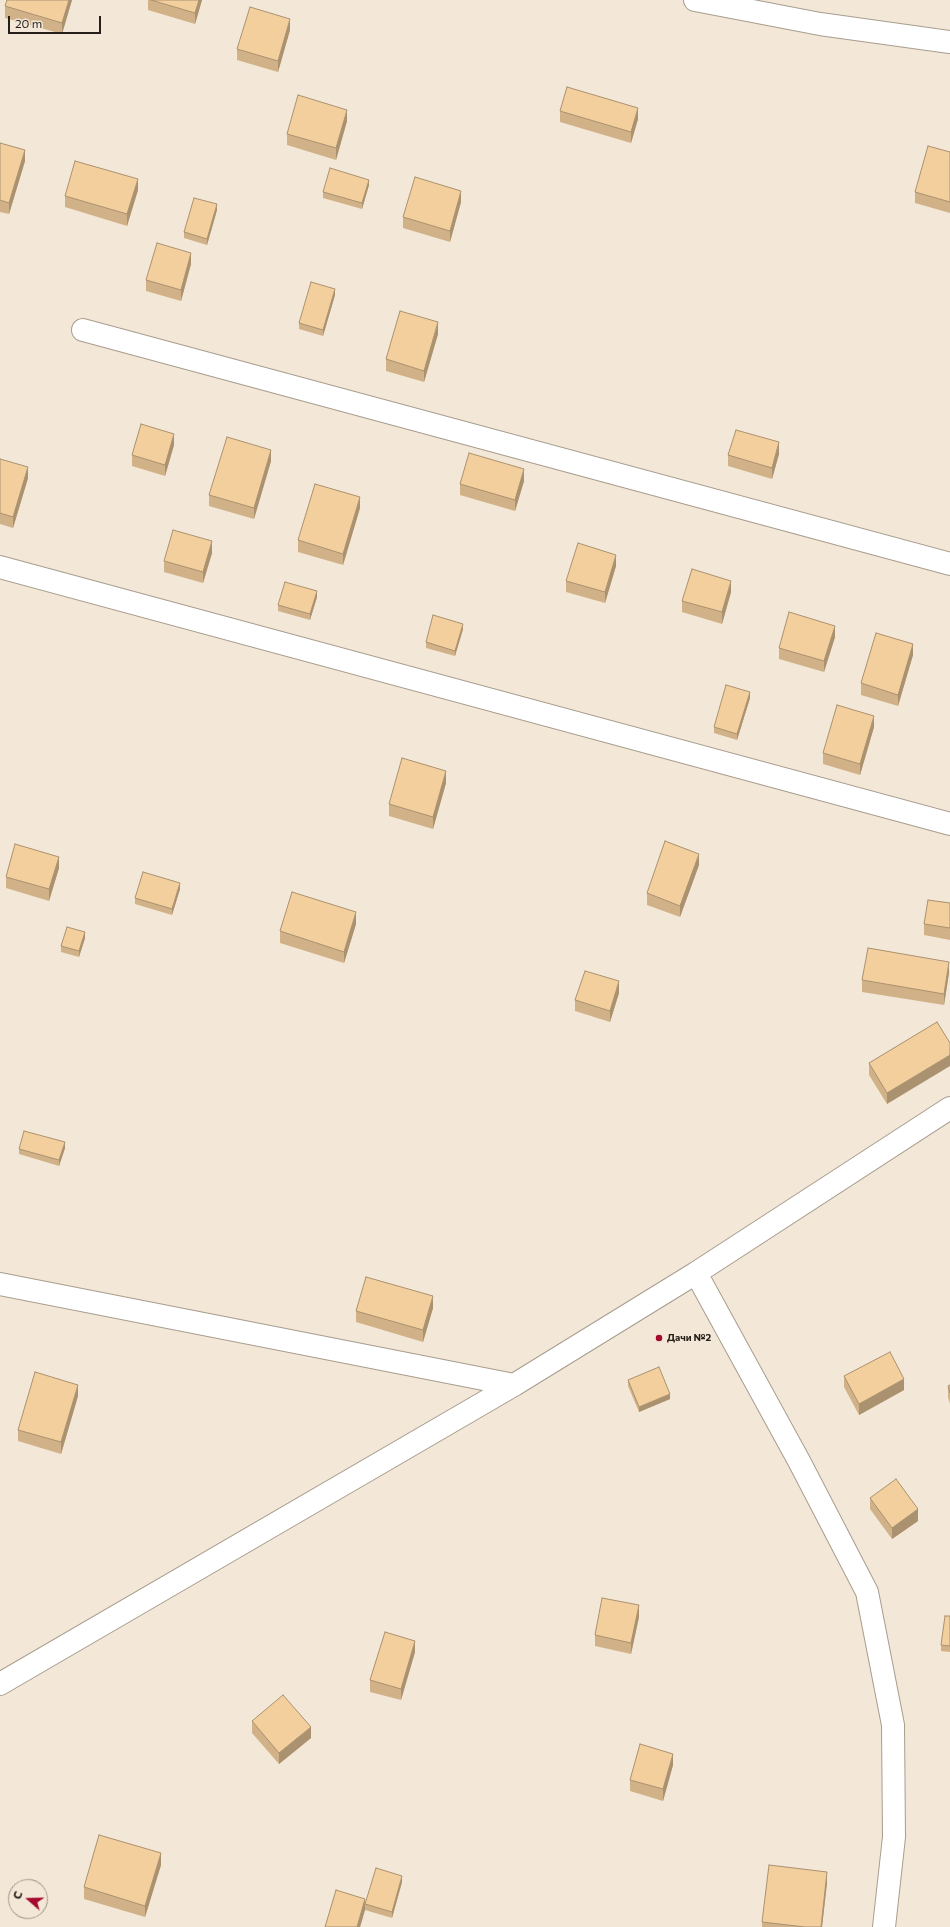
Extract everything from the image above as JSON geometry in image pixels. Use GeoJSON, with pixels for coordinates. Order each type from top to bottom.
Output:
{"type":"FeatureCollection","features":[{"type":"Feature","properties":{"kind":"street"},"geometry":{"type":"LineString","coordinates":[[695,0],[820,24],[950,42]]}},
{"type":"Feature","properties":{"kind":"street"},"geometry":{"type":"LineString","coordinates":[[83,330],[950,564]]}},
{"type":"Feature","properties":{"kind":"street"},"geometry":{"type":"LineString","coordinates":[[0,567],[950,824]]}},
{"type":"Feature","properties":{"kind":"street"},"geometry":{"type":"LineString","coordinates":[[0,1684],[514,1385],[696,1273],[950,1108]]}},
{"type":"Feature","properties":{"kind":"street"},"geometry":{"type":"LineString","coordinates":[[696,1273],[799,1461],[867,1592],[893,1725],[894,1837],[884,1927]]}},
{"type":"Feature","properties":{"kind":"street"},"geometry":{"type":"LineString","coordinates":[[0,1284],[514,1385]]}},
{"type":"Feature","properties":{"kind":"building"},"geometry":{"type":"Polygon","coordinates":[[[7,0],[69,0],[62,23],[5,6],[7,0]]]}},
{"type":"Feature","properties":{"kind":"building"},"geometry":{"type":"Polygon","coordinates":[[[151,0],[199,0],[195,13],[151,0]]]}},
{"type":"Feature","properties":{"kind":"building"},"geometry":{"type":"Polygon","coordinates":[[[250,7],[290,19],[278,61],[237,49],[250,7]]]}},
{"type":"Feature","properties":{"kind":"building"},"geometry":{"type":"Polygon","coordinates":[[[567,87],[638,108],[631,132],[560,111],[567,87]]]}},
{"type":"Feature","properties":{"kind":"building"},"geometry":{"type":"Polygon","coordinates":[[[298,95],[347,110],[336,148],[287,134],[298,95]]]}},
{"type":"Feature","properties":{"kind":"building"},"geometry":{"type":"Polygon","coordinates":[[[0,143],[25,150],[9,203],[0,200],[0,143]]]}},
{"type":"Feature","properties":{"kind":"building"},"geometry":{"type":"Polygon","coordinates":[[[928,146],[950,152],[950,202],[915,192],[928,146]]]}},
{"type":"Feature","properties":{"kind":"building"},"geometry":{"type":"Polygon","coordinates":[[[75,161],[138,179],[127,214],[65,196],[75,161]]]}},
{"type":"Feature","properties":{"kind":"building"},"geometry":{"type":"Polygon","coordinates":[[[330,168],[369,180],[362,203],[323,192],[330,168]]]}},
{"type":"Feature","properties":{"kind":"building"},"geometry":{"type":"Polygon","coordinates":[[[415,177],[461,191],[450,231],[403,217],[415,177]]]}},
{"type":"Feature","properties":{"kind":"building"},"geometry":{"type":"Polygon","coordinates":[[[194,198],[217,204],[207,239],[184,232],[194,198]]]}},
{"type":"Feature","properties":{"kind":"building"},"geometry":{"type":"Polygon","coordinates":[[[157,243],[191,253],[181,290],[146,280],[157,243]]]}},
{"type":"Feature","properties":{"kind":"building"},"geometry":{"type":"Polygon","coordinates":[[[311,282],[335,289],[323,330],[299,323],[311,282]]]}},
{"type":"Feature","properties":{"kind":"building"},"geometry":{"type":"Polygon","coordinates":[[[400,311],[438,322],[424,371],[386,359],[400,311]]]}},
{"type":"Feature","properties":{"kind":"building"},"geometry":{"type":"Polygon","coordinates":[[[141,424],[174,434],[165,465],[132,455],[141,424]]]}},
{"type":"Feature","properties":{"kind":"building"},"geometry":{"type":"Polygon","coordinates":[[[736,430],[779,442],[772,468],[728,455],[736,430]]]}},
{"type":"Feature","properties":{"kind":"building"},"geometry":{"type":"Polygon","coordinates":[[[227,437],[271,450],[254,508],[209,495],[227,437]]]}},
{"type":"Feature","properties":{"kind":"building"},"geometry":{"type":"Polygon","coordinates":[[[469,453],[524,469],[515,500],[460,484],[469,453]]]}},
{"type":"Feature","properties":{"kind":"building"},"geometry":{"type":"Polygon","coordinates":[[[0,459],[28,467],[13,517],[0,513],[0,459]]]}},
{"type":"Feature","properties":{"kind":"building"},"geometry":{"type":"Polygon","coordinates":[[[315,484],[360,497],[343,554],[298,540],[315,484]]]}},
{"type":"Feature","properties":{"kind":"building"},"geometry":{"type":"Polygon","coordinates":[[[173,530],[212,541],[203,572],[164,561],[173,530]]]}},
{"type":"Feature","properties":{"kind":"building"},"geometry":{"type":"Polygon","coordinates":[[[578,543],[616,555],[605,592],[566,581],[578,543]]]}},
{"type":"Feature","properties":{"kind":"building"},"geometry":{"type":"Polygon","coordinates":[[[692,569],[731,581],[722,612],[682,601],[692,569]]]}},
{"type":"Feature","properties":{"kind":"building"},"geometry":{"type":"Polygon","coordinates":[[[285,582],[317,591],[310,614],[278,605],[285,582]]]}},
{"type":"Feature","properties":{"kind":"building"},"geometry":{"type":"Polygon","coordinates":[[[789,612],[835,626],[824,661],[779,648],[789,612]]]}},
{"type":"Feature","properties":{"kind":"building"},"geometry":{"type":"Polygon","coordinates":[[[433,615],[463,624],[455,651],[426,642],[433,615]]]}},
{"type":"Feature","properties":{"kind":"building"},"geometry":{"type":"Polygon","coordinates":[[[876,633],[913,644],[898,695],[861,683],[876,633]]]}},
{"type":"Feature","properties":{"kind":"building"},"geometry":{"type":"Polygon","coordinates":[[[726,685],[750,692],[737,734],[714,727],[726,685]]]}},
{"type":"Feature","properties":{"kind":"building"},"geometry":{"type":"Polygon","coordinates":[[[837,705],[874,716],[860,764],[823,753],[837,705]]]}},
{"type":"Feature","properties":{"kind":"building"},"geometry":{"type":"Polygon","coordinates":[[[402,758],[446,771],[433,817],[389,804],[402,758]]]}},
{"type":"Feature","properties":{"kind":"building"},"geometry":{"type":"Polygon","coordinates":[[[665,841],[699,854],[680,906],[647,893],[665,841]]]}},
{"type":"Feature","properties":{"kind":"building"},"geometry":{"type":"Polygon","coordinates":[[[15,844],[59,857],[49,889],[6,877],[15,844]]]}},
{"type":"Feature","properties":{"kind":"building"},"geometry":{"type":"Polygon","coordinates":[[[143,872],[180,883],[172,909],[135,898],[143,872]]]}},
{"type":"Feature","properties":{"kind":"building"},"geometry":{"type":"Polygon","coordinates":[[[292,892],[356,912],[344,952],[280,931],[292,892]]]}},
{"type":"Feature","properties":{"kind":"building"},"geometry":{"type":"Polygon","coordinates":[[[928,900],[950,903],[950,928],[924,924],[928,900]]]}},
{"type":"Feature","properties":{"kind":"building"},"geometry":{"type":"Polygon","coordinates":[[[67,927],[85,932],[79,951],[61,946],[67,927]]]}},
{"type":"Feature","properties":{"kind":"building"},"geometry":{"type":"Polygon","coordinates":[[[868,948],[949,962],[944,994],[862,980],[868,948]]]}},
{"type":"Feature","properties":{"kind":"building"},"geometry":{"type":"Polygon","coordinates":[[[585,971],[619,981],[610,1011],[575,1000],[585,971]]]}},
{"type":"Feature","properties":{"kind":"building"},"geometry":{"type":"Polygon","coordinates":[[[937,1022],[950,1043],[950,1055],[887,1093],[869,1063],[937,1022]]]}},
{"type":"Feature","properties":{"kind":"building"},"geometry":{"type":"Polygon","coordinates":[[[24,1131],[65,1142],[59,1160],[19,1149],[24,1131]]]}},
{"type":"Feature","properties":{"kind":"building"},"geometry":{"type":"Polygon","coordinates":[[[366,1277],[433,1296],[423,1330],[356,1311],[366,1277]]]}},
{"type":"Feature","properties":{"kind":"building"},"geometry":{"type":"Polygon","coordinates":[[[890,1352],[904,1379],[859,1404],[844,1376],[890,1352]]]}},
{"type":"Feature","properties":{"kind":"building"},"geometry":{"type":"Polygon","coordinates":[[[659,1367],[670,1394],[639,1407],[628,1380],[659,1367]]]}},
{"type":"Feature","properties":{"kind":"building"},"geometry":{"type":"Polygon","coordinates":[[[35,1372],[78,1385],[61,1442],[18,1430],[35,1372]]]}},
{"type":"Feature","properties":{"kind":"building"},"geometry":{"type":"Polygon","coordinates":[[[896,1479],[918,1509],[892,1528],[870,1498],[896,1479]]]}},
{"type":"Feature","properties":{"kind":"building"},"geometry":{"type":"Polygon","coordinates":[[[602,1598],[639,1605],[631,1643],[595,1635],[602,1598]]]}},
{"type":"Feature","properties":{"kind":"building"},"geometry":{"type":"Polygon","coordinates":[[[945,1616],[950,1616],[950,1646],[941,1645],[945,1616]]]}},
{"type":"Feature","properties":{"kind":"building"},"geometry":{"type":"Polygon","coordinates":[[[385,1632],[415,1641],[401,1689],[370,1680],[385,1632]]]}},
{"type":"Feature","properties":{"kind":"building"},"geometry":{"type":"Polygon","coordinates":[[[283,1695],[311,1727],[279,1753],[252,1721],[283,1695]]]}},
{"type":"Feature","properties":{"kind":"building"},"geometry":{"type":"Polygon","coordinates":[[[640,1744],[673,1754],[663,1789],[630,1780],[640,1744]]]}},
{"type":"Feature","properties":{"kind":"building"},"geometry":{"type":"Polygon","coordinates":[[[99,1835],[161,1853],[145,1906],[84,1887],[99,1835]]]}},
{"type":"Feature","properties":{"kind":"building"},"geometry":{"type":"Polygon","coordinates":[[[769,1865],[827,1872],[821,1927],[805,1927],[762,1922],[769,1865]]]}},
{"type":"Feature","properties":{"kind":"building"},"geometry":{"type":"Polygon","coordinates":[[[376,1868],[402,1876],[392,1912],[365,1904],[376,1868]]]}},
{"type":"Feature","properties":{"kind":"building"},"geometry":{"type":"Polygon","coordinates":[[[336,1890],[365,1899],[357,1927],[325,1927],[336,1890]]]}},
{"type":"Feature","properties":{"kind":"place","name":"Дачи №2"},"geometry":{"type":"Point","coordinates":[659,1338]}}]}
